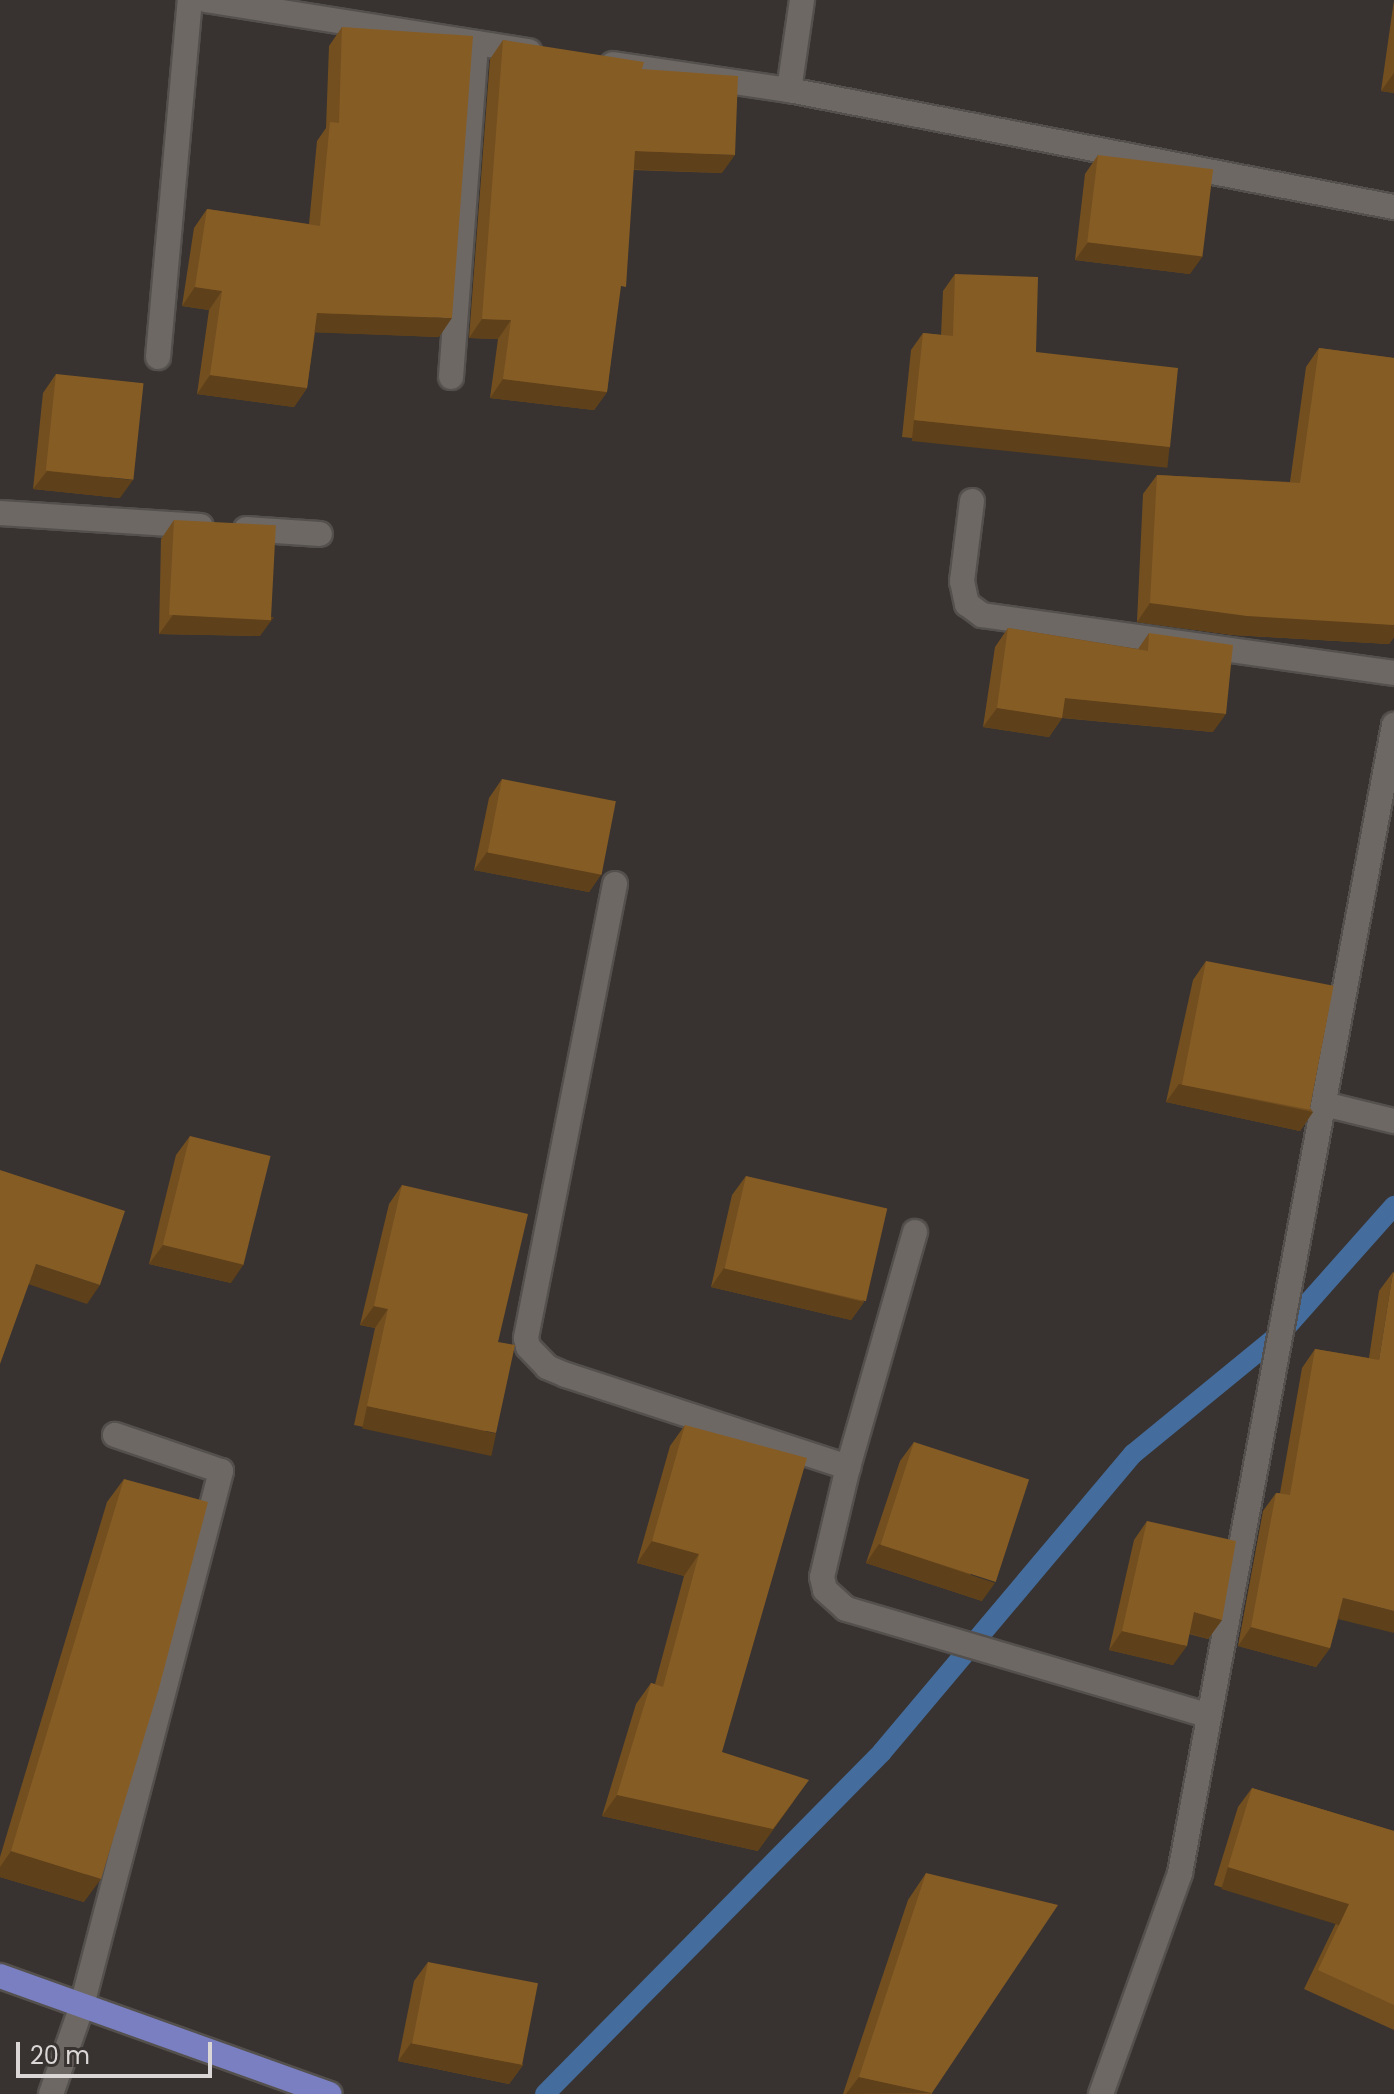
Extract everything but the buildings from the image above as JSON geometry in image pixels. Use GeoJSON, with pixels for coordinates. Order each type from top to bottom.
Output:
{"type":"FeatureCollection","features":[{"type":"Feature","properties":{"kind":"main road"},"geometry":{"type":"LineString","coordinates":[[0,1976],[81,2009],[329,2094]]}},
{"type":"Feature","properties":{"kind":"street"},"geometry":{"type":"LineString","coordinates":[[158,357],[190,0]]}},
{"type":"Feature","properties":{"kind":"street"},"geometry":{"type":"LineString","coordinates":[[206,0],[554,55]]}},
{"type":"Feature","properties":{"kind":"street"},"geometry":{"type":"LineString","coordinates":[[789,90],[802,0]]}},
{"type":"Feature","properties":{"kind":"street"},"geometry":{"type":"LineString","coordinates":[[451,377],[476,43]]}},
{"type":"Feature","properties":{"kind":"street"},"geometry":{"type":"LineString","coordinates":[[586,59],[789,90],[1394,207]]}},
{"type":"Feature","properties":{"kind":"street"},"geometry":{"type":"LineString","coordinates":[[972,501],[962,581],[967,604],[982,615],[1394,673]]}},
{"type":"Feature","properties":{"kind":"street"},"geometry":{"type":"LineString","coordinates":[[0,513],[320,534]]}},
{"type":"Feature","properties":{"kind":"street"},"geometry":{"type":"LineString","coordinates":[[1101,2094],[1180,1873],[1394,725]]}},
{"type":"Feature","properties":{"kind":"street"},"geometry":{"type":"LineString","coordinates":[[615,884],[529,1323],[528,1347],[547,1367],[566,1375],[848,1467]]}},
{"type":"Feature","properties":{"kind":"street"},"geometry":{"type":"LineString","coordinates":[[1324,1104],[1394,1121]]}},
{"type":"Feature","properties":{"kind":"street"},"geometry":{"type":"LineString","coordinates":[[915,1232],[848,1467],[822,1577],[825,1590],[846,1609],[996,1656],[1209,1716]]}},
{"type":"Feature","properties":{"kind":"street"},"geometry":{"type":"LineString","coordinates":[[51,2094],[81,2009],[221,1471],[115,1435]]}},
{"type":"Feature","properties":{"kind":"waterway"},"geometry":{"type":"LineString","coordinates":[[545,2094],[882,1752],[1133,1454],[1282,1332],[1394,1206]]}}]}
